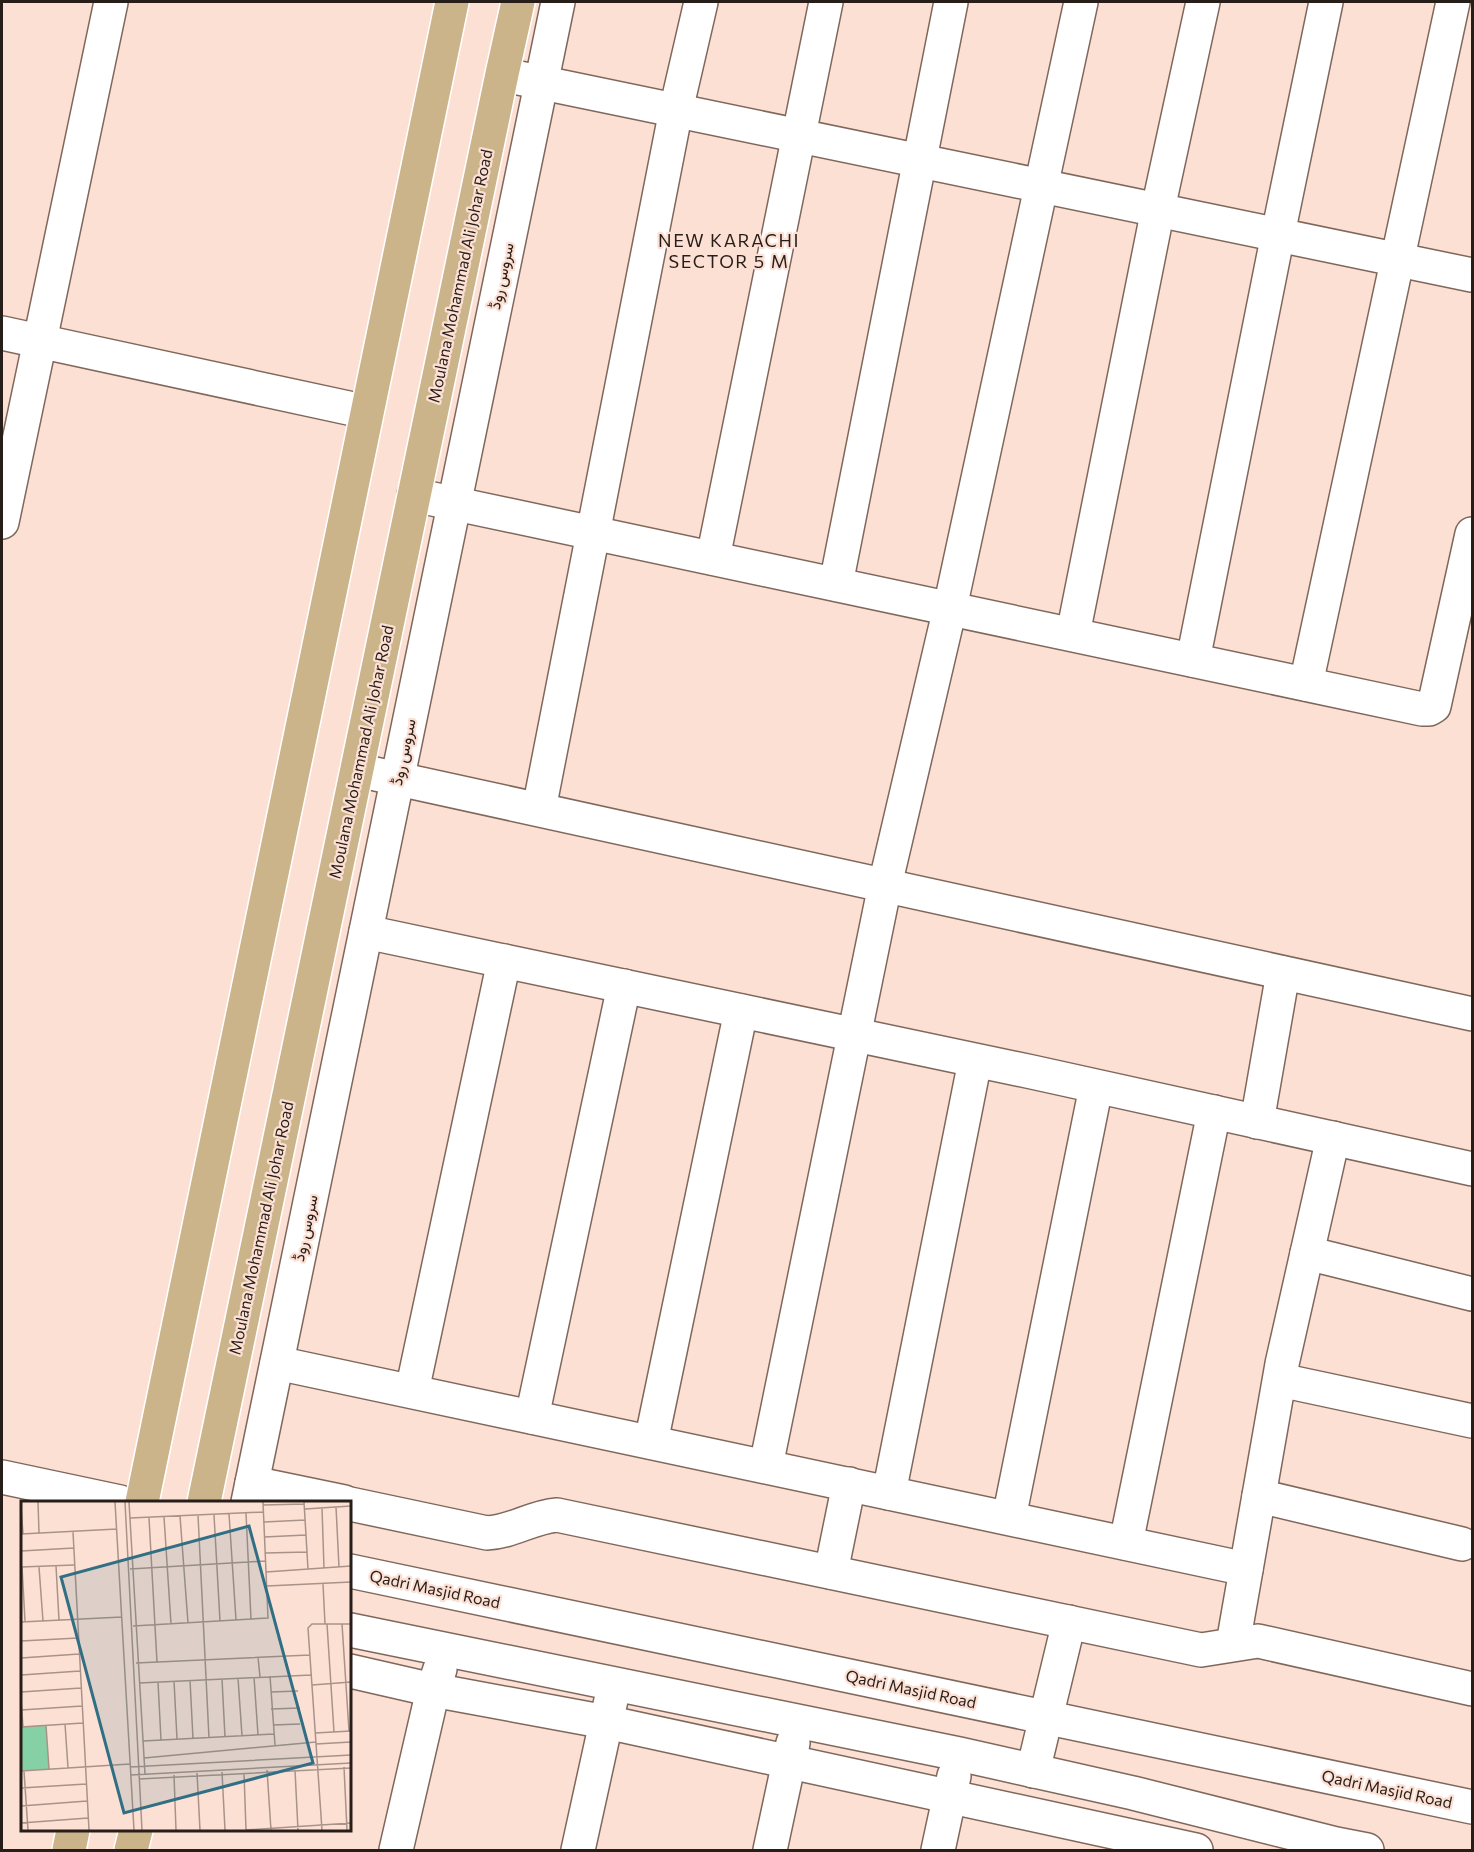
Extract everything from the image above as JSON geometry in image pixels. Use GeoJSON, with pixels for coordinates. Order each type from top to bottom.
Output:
{"type":"FeatureCollection","features":[{"type":"Feature","properties":{"kind":"main road"},"geometry":{"type":"LineString","coordinates":[[142,1501],[452,2]]}},
{"type":"Feature","properties":{"kind":"main road","name":"Moulana Mohammad Ali Johar Road"},"geometry":{"type":"LineString","coordinates":[[204,1501],[518,2]]}},
{"type":"Feature","properties":{"kind":"main road"},"geometry":{"type":"LineString","coordinates":[[69,1851],[73,1831]]}},
{"type":"Feature","properties":{"kind":"main road"},"geometry":{"type":"LineString","coordinates":[[131,1851],[136,1831]]}},
{"type":"Feature","properties":{"kind":"street"},"geometry":{"type":"LineString","coordinates":[[2,522],[6,480],[40,341],[111,2]]}},
{"type":"Feature","properties":{"kind":"street","name":"سروس روڈ"},"geometry":{"type":"LineString","coordinates":[[250,1493],[558,2]]}},
{"type":"Feature","properties":{"kind":"street"},"geometry":{"type":"LineString","coordinates":[[539,809],[676,110],[701,2]]}},
{"type":"Feature","properties":{"kind":"street"},"geometry":{"type":"LineString","coordinates":[[713,558],[826,2]]}},
{"type":"Feature","properties":{"kind":"street"},"geometry":{"type":"LineString","coordinates":[[836,584],[951,2]]}},
{"type":"Feature","properties":{"kind":"street"},"geometry":{"type":"LineString","coordinates":[[766,1466],[885,885],[950,608],[1081,2]]}},
{"type":"Feature","properties":{"kind":"street"},"geometry":{"type":"LineString","coordinates":[[1073,634],[1158,209],[1203,2]]}},
{"type":"Feature","properties":{"kind":"street"},"geometry":{"type":"LineString","coordinates":[[1193,660],[1326,2]]}},
{"type":"Feature","properties":{"kind":"street"},"geometry":{"type":"LineString","coordinates":[[1306,684],[1453,2]]}},
{"type":"Feature","properties":{"kind":"street"},"geometry":{"type":"LineString","coordinates":[[502,74],[1473,275]]}},
{"type":"Feature","properties":{"kind":"street"},"geometry":{"type":"LineString","coordinates":[[2,333],[367,412]]}},
{"type":"Feature","properties":{"kind":"street"},"geometry":{"type":"LineString","coordinates":[[414,495],[1422,709],[1434,706],[1473,534]]}},
{"type":"Feature","properties":{"kind":"street"},"geometry":{"type":"LineString","coordinates":[[357,770],[1473,1014]]}},
{"type":"Feature","properties":{"kind":"street"},"geometry":{"type":"LineString","coordinates":[[366,932],[1473,1169]]}},
{"type":"Feature","properties":{"kind":"street"},"geometry":{"type":"LineString","coordinates":[[412,1391],[504,961]]}},
{"type":"Feature","properties":{"kind":"street"},"geometry":{"type":"LineString","coordinates":[[1257,1122],[1283,973]]}},
{"type":"Feature","properties":{"kind":"street"},"geometry":{"type":"LineString","coordinates":[[532,1417],[624,987]]}},
{"type":"Feature","properties":{"kind":"street"},"geometry":{"type":"LineString","coordinates":[[651,1442],[741,1011]]}},
{"type":"Feature","properties":{"kind":"street"},"geometry":{"type":"LineString","coordinates":[[889,1493],[975,1061]]}},
{"type":"Feature","properties":{"kind":"street"},"geometry":{"type":"LineString","coordinates":[[1009,1518],[1096,1087]]}},
{"type":"Feature","properties":{"kind":"street"},"geometry":{"type":"LineString","coordinates":[[1126,1543],[1214,1112]]}},
{"type":"Feature","properties":{"kind":"street"},"geometry":{"type":"LineString","coordinates":[[1233,1644],[1280,1380],[1333,1138]]}},
{"type":"Feature","properties":{"kind":"street"},"geometry":{"type":"LineString","coordinates":[[1307,1253],[1473,1294]]}},
{"type":"Feature","properties":{"kind":"street"},"geometry":{"type":"LineString","coordinates":[[277,1363],[1246,1569]]}},
{"type":"Feature","properties":{"kind":"street"},"geometry":{"type":"LineString","coordinates":[[1280,1380],[1473,1421]]}},
{"type":"Feature","properties":{"kind":"street"},"geometry":{"type":"LineString","coordinates":[[2,1478],[111,1501]]}},
{"type":"Feature","properties":{"kind":"street"},"geometry":{"type":"LineString","coordinates":[[831,1572],[849,1484]]}},
{"type":"Feature","properties":{"kind":"street"},"geometry":{"type":"LineString","coordinates":[[250,1493],[325,1501]]}},
{"type":"Feature","properties":{"kind":"street"},"geometry":{"type":"LineString","coordinates":[[1259,1496],[1462,1544]]}},
{"type":"Feature","properties":{"kind":"street"},"geometry":{"type":"LineString","coordinates":[[351,1504],[487,1533],[501,1532],[543,1516],[557,1515],[1201,1650],[1258,1641],[1473,1689]]}},
{"type":"Feature","properties":{"kind":"street","name":"Qadri Masjid Road"},"geometry":{"type":"LineString","coordinates":[[351,1571],[1473,1807]]}},
{"type":"Feature","properties":{"kind":"street"},"geometry":{"type":"LineString","coordinates":[[1033,1771],[1070,1622]]}},
{"type":"Feature","properties":{"kind":"street"},"geometry":{"type":"LineString","coordinates":[[351,1630],[959,1754],[1133,1793],[1335,1847],[1367,1851]]}},
{"type":"Feature","properties":{"kind":"street"},"geometry":{"type":"LineString","coordinates":[[396,1851],[433,1690],[446,1650]]}},
{"type":"Feature","properties":{"kind":"street"},"geometry":{"type":"LineString","coordinates":[[351,1671],[433,1690],[606,1722],[950,1796],[1123,1842],[1196,1851]]}},
{"type":"Feature","properties":{"kind":"street"},"geometry":{"type":"LineString","coordinates":[[578,1851],[614,1683]]}},
{"type":"Feature","properties":{"kind":"street"},"geometry":{"type":"LineString","coordinates":[[770,1851],[798,1720]]}},
{"type":"Feature","properties":{"kind":"street"},"geometry":{"type":"LineString","coordinates":[[938,1851],[959,1754]]}},
{"type":"Feature","properties":{"kind":"street"},"geometry":{"type":"LineString","coordinates":[[1123,1842],[1133,1793]]}},
{"type":"Feature","properties":{"kind":"district","name":"NEW KARACHI SECTOR 5 M"},"geometry":{"type":"Point","coordinates":[729,251]}}]}
